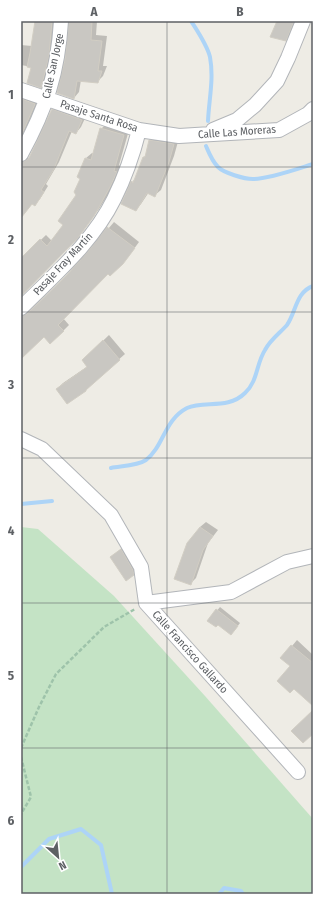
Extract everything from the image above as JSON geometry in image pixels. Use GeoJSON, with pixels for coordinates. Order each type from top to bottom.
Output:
{"type":"FeatureCollection","features":[{"type":"Feature","properties":{"kind":"street","name":"Calle San Jorge"},"geometry":{"type":"LineString","coordinates":[[21,154],[33,132],[47,99],[57,58],[62,21]]}},
{"type":"Feature","properties":{"kind":"street"},"geometry":{"type":"LineString","coordinates":[[204,134],[237,120],[255,105],[277,81],[303,21]]}},
{"type":"Feature","properties":{"kind":"street","name":"Pasaje Santa Rosa"},"geometry":{"type":"LineString","coordinates":[[21,90],[139,130],[179,136]]}},
{"type":"Feature","properties":{"kind":"street","name":"Calle Las Moreras"},"geometry":{"type":"LineString","coordinates":[[179,136],[279,130],[308,114],[313,109]]}},
{"type":"Feature","properties":{"kind":"street","name":"Pasaje Fray Martín"},"geometry":{"type":"LineString","coordinates":[[21,308],[85,243],[100,222],[114,200],[124,177],[133,153],[139,130]]}},
{"type":"Feature","properties":{"kind":"street","name":"Calle Francisco Gallardo"},"geometry":{"type":"LineString","coordinates":[[21,439],[42,449],[111,515],[141,567],[146,603],[298,772]]}},
{"type":"Feature","properties":{"kind":"street"},"geometry":{"type":"LineString","coordinates":[[146,603],[231,592],[287,562],[313,556]]}},
{"type":"Feature","properties":{"kind":"path"},"geometry":{"type":"LineString","coordinates":[[21,748],[39,707],[56,674],[104,627],[146,603]]}},
{"type":"Feature","properties":{"kind":"path"},"geometry":{"type":"LineString","coordinates":[[21,757],[31,797],[21,814]]}},
{"type":"Feature","properties":{"kind":"green space"},"geometry":{"type":"Polygon","coordinates":[[[21,527],[38,529],[114,596],[205,696],[313,819],[313,894],[21,894],[21,527]]]}},
{"type":"Feature","properties":{"kind":"building"},"geometry":{"type":"Polygon","coordinates":[[[35,21],[52,21],[49,56],[41,88],[27,83],[31,68],[27,67],[35,21]]]}},
{"type":"Feature","properties":{"kind":"building"},"geometry":{"type":"Polygon","coordinates":[[[69,21],[92,21],[91,40],[102,41],[98,71],[102,71],[98,83],[77,81],[74,99],[57,93],[65,59],[69,21]]]}},
{"type":"Feature","properties":{"kind":"building"},"geometry":{"type":"Polygon","coordinates":[[[277,21],[294,21],[286,41],[270,37],[277,21]]]}},
{"type":"Feature","properties":{"kind":"building"},"geometry":{"type":"Polygon","coordinates":[[[22,99],[35,104],[21,136],[21,104],[22,99]]]}},
{"type":"Feature","properties":{"kind":"building"},"geometry":{"type":"Polygon","coordinates":[[[52,109],[82,120],[76,134],[69,131],[54,169],[41,190],[44,192],[35,206],[32,204],[21,218],[21,162],[29,158],[52,109]]]}},
{"type":"Feature","properties":{"kind":"building"},"geometry":{"type":"Polygon","coordinates":[[[100,128],[124,135],[114,171],[117,172],[110,187],[94,216],[78,238],[21,296],[21,258],[40,239],[47,246],[63,225],[58,221],[76,195],[74,192],[80,179],[77,177],[85,158],[91,160],[100,128]]]}},
{"type":"Feature","properties":{"kind":"building"},"geometry":{"type":"Polygon","coordinates":[[[149,140],[174,144],[169,162],[155,197],[147,193],[136,211],[121,204],[131,181],[133,183],[143,157],[145,157],[149,140]]]}},
{"type":"Feature","properties":{"kind":"building"},"geometry":{"type":"Polygon","coordinates":[[[107,227],[135,248],[123,264],[110,276],[108,274],[58,325],[64,331],[50,344],[44,337],[21,359],[21,316],[27,314],[66,276],[107,227]]]}},
{"type":"Feature","properties":{"kind":"building"},"geometry":{"type":"Polygon","coordinates":[[[103,340],[120,360],[86,391],[67,404],[56,389],[87,367],[82,360],[103,340]]]}},
{"type":"Feature","properties":{"kind":"building"},"geometry":{"type":"Polygon","coordinates":[[[200,527],[213,536],[203,550],[191,585],[174,579],[187,543],[200,527]]]}},
{"type":"Feature","properties":{"kind":"building"},"geometry":{"type":"Polygon","coordinates":[[[121,549],[133,570],[134,575],[126,581],[110,557],[121,549]]]}},
{"type":"Feature","properties":{"kind":"building"},"geometry":{"type":"Polygon","coordinates":[[[216,609],[238,626],[231,635],[218,625],[216,627],[207,621],[216,609]]]}},
{"type":"Feature","properties":{"kind":"building"},"geometry":{"type":"Polygon","coordinates":[[[291,645],[313,663],[313,706],[294,689],[290,693],[277,681],[290,666],[280,658],[291,645]]]}},
{"type":"Feature","properties":{"kind":"building"},"geometry":{"type":"Polygon","coordinates":[[[313,710],[313,734],[303,743],[291,731],[313,710]]]}},
{"type":"Feature","properties":{"kind":"waterway"},"geometry":{"type":"LineString","coordinates":[[191,21],[205,43],[210,57],[211,81],[208,121]]}},
{"type":"Feature","properties":{"kind":"waterway"},"geometry":{"type":"LineString","coordinates":[[206,146],[212,160],[218,167],[229,173],[245,178],[260,179],[313,164]]}},
{"type":"Feature","properties":{"kind":"waterway"},"geometry":{"type":"LineString","coordinates":[[111,468],[134,465],[146,460],[157,448],[173,419],[187,408],[224,403],[238,398],[245,393],[255,378],[262,355],[267,346],[287,325],[303,293],[313,286]]}},
{"type":"Feature","properties":{"kind":"waterway"},"geometry":{"type":"LineString","coordinates":[[21,504],[52,501]]}},
{"type":"Feature","properties":{"kind":"waterway"},"geometry":{"type":"LineString","coordinates":[[21,867],[49,839],[81,829],[101,845],[112,894]]}},
{"type":"Feature","properties":{"kind":"waterway"},"geometry":{"type":"LineString","coordinates":[[219,894],[224,888],[241,891],[243,894]]}}]}
